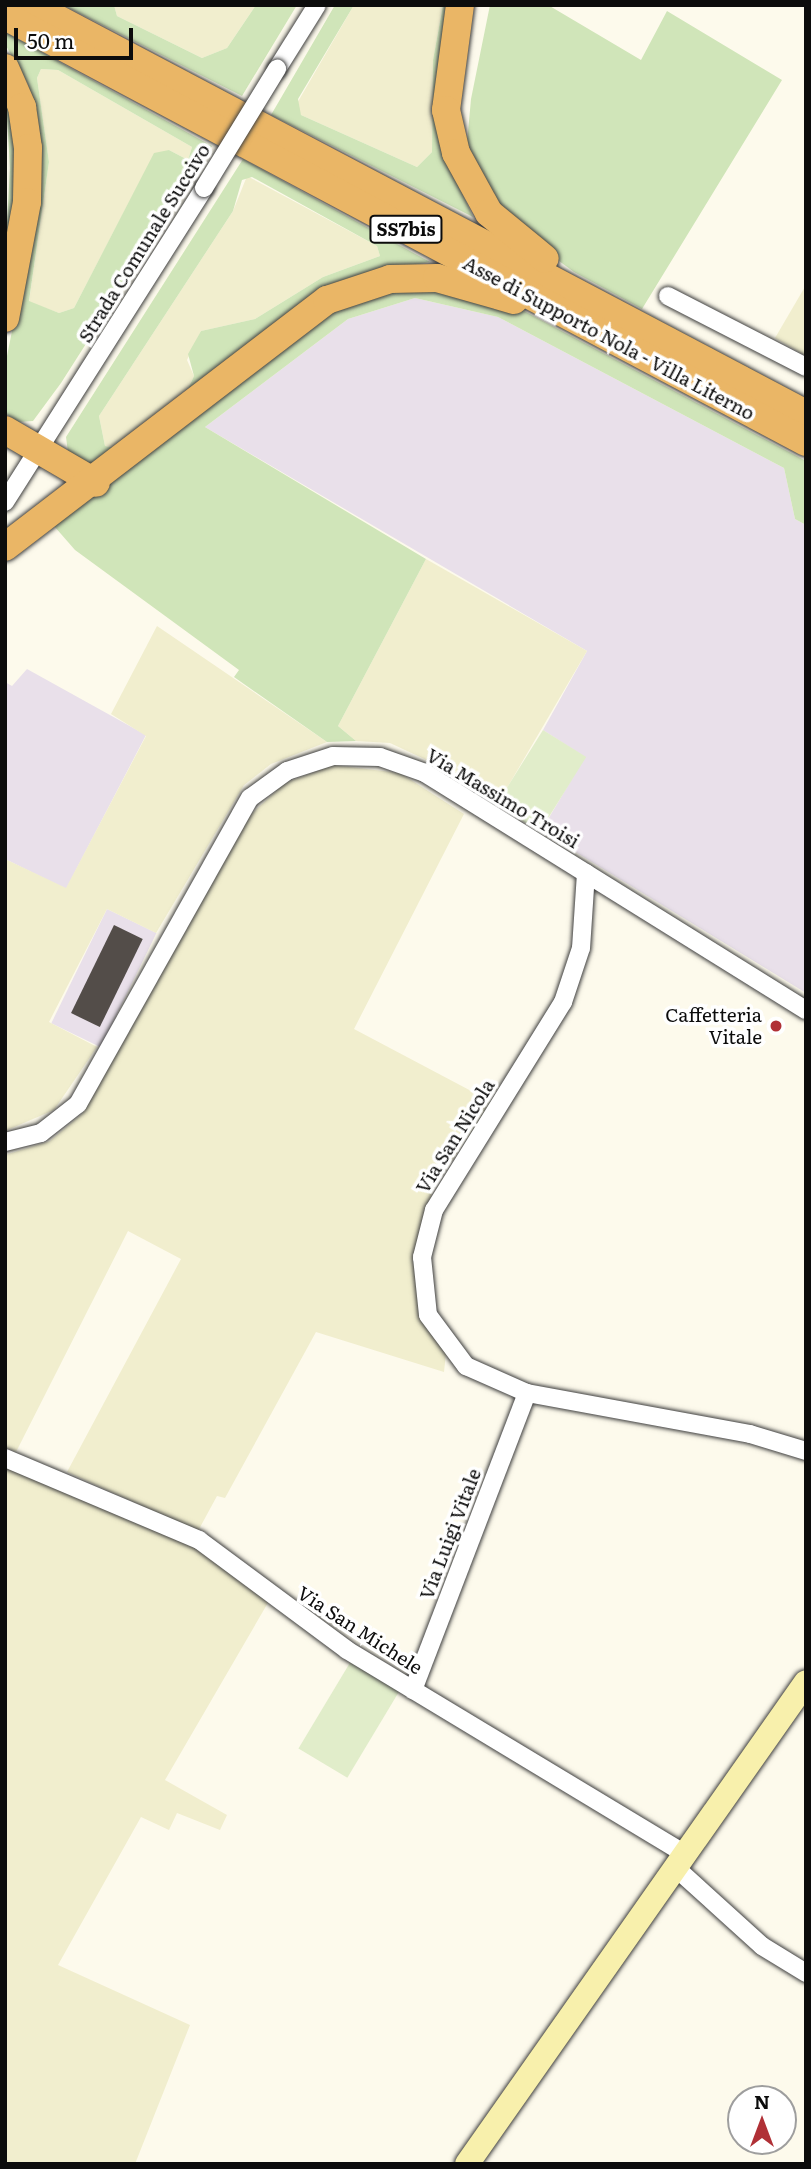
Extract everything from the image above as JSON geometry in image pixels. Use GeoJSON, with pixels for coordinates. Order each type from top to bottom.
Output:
{"type":"FeatureCollection","features":[{"type":"Feature","properties":{"kind":"highway","name":"Asse di Supporto Nola - Villa Literno"},"geometry":{"type":"LineString","coordinates":[[31,5],[806,414]]}},
{"type":"Feature","properties":{"kind":"highway"},"geometry":{"type":"LineString","coordinates":[[460,5],[446,110],[471,188],[515,237],[617,313]]}},
{"type":"Feature","properties":{"kind":"highway","name":"Asse di Supporto Nola - Villa Literno"},"geometry":{"type":"LineString","coordinates":[[5,16],[806,442]]}},
{"type":"Feature","properties":{"kind":"highway"},"geometry":{"type":"LineString","coordinates":[[5,68],[22,107],[28,148],[27,202],[5,318]]}},
{"type":"Feature","properties":{"kind":"highway"},"geometry":{"type":"LineString","coordinates":[[5,547],[96,483],[327,300],[390,279],[437,278],[570,316]]}},
{"type":"Feature","properties":{"kind":"highway"},"geometry":{"type":"LineString","coordinates":[[5,430],[40,447],[96,483]]}},
{"type":"Feature","properties":{"kind":"main road"},"geometry":{"type":"LineString","coordinates":[[467,2164],[806,1682]]}},
{"type":"Feature","properties":{"kind":"street","name":"Strada Comunale Succivo"},"geometry":{"type":"LineString","coordinates":[[5,502],[317,5]]}},
{"type":"Feature","properties":{"kind":"street"},"geometry":{"type":"LineString","coordinates":[[668,296],[806,367]]}},
{"type":"Feature","properties":{"kind":"street","name":"Via Massimo Troisi"},"geometry":{"type":"LineString","coordinates":[[5,1142],[41,1133],[78,1104],[235,817],[287,771],[333,756],[403,763],[806,1010]]}},
{"type":"Feature","properties":{"kind":"street","name":"Via San Nicola"},"geometry":{"type":"LineString","coordinates":[[586,873],[581,948],[563,1002],[434,1210],[422,1257],[428,1315],[449,1348],[486,1377],[527,1393],[750,1434],[806,1451]]}},
{"type":"Feature","properties":{"kind":"street","name":"Via Luigi Vitale"},"geometry":{"type":"LineString","coordinates":[[413,1690],[527,1393]]}},
{"type":"Feature","properties":{"kind":"street","name":"Via San Michele"},"geometry":{"type":"LineString","coordinates":[[5,1458],[199,1540],[347,1650],[681,1861],[762,1946],[806,1973]]}},
{"type":"Feature","properties":{"kind":"shaded area"},"geometry":{"type":"Polygon","coordinates":[[[114,5],[256,5],[227,48],[202,58],[117,16],[114,5]]]}},
{"type":"Feature","properties":{"kind":"shaded area"},"geometry":{"type":"Polygon","coordinates":[[[354,5],[443,5],[433,60],[432,152],[417,167],[301,115],[296,105],[354,5]]]}},
{"type":"Feature","properties":{"kind":"shaded area"},"geometry":{"type":"Polygon","coordinates":[[[41,69],[58,70],[192,147],[188,160],[169,150],[139,183],[74,308],[59,313],[29,302],[49,162],[37,78],[41,69]]]}},
{"type":"Feature","properties":{"kind":"shaded area"},"geometry":{"type":"Polygon","coordinates":[[[247,176],[377,246],[380,256],[323,277],[255,319],[201,331],[187,360],[194,376],[187,391],[115,448],[105,446],[99,416],[233,211],[247,176]]]}},
{"type":"Feature","properties":{"kind":"shaded area"},"geometry":{"type":"Polygon","coordinates":[[[806,285],[806,356],[775,338],[806,285]]]}},
{"type":"Feature","properties":{"kind":"shaded area"},"geometry":{"type":"Polygon","coordinates":[[[415,298],[498,317],[784,468],[795,519],[806,525],[806,993],[541,831],[585,757],[543,730],[587,651],[205,427],[348,319],[415,298]]]}},
{"type":"Feature","properties":{"kind":"shaded area"},"geometry":{"type":"Polygon","coordinates":[[[426,559],[587,651],[497,805],[446,769],[390,743],[356,741],[338,726],[426,559]]]}},
{"type":"Feature","properties":{"kind":"shaded area"},"geometry":{"type":"Polygon","coordinates":[[[157,626],[327,742],[271,764],[244,785],[156,933],[107,909],[49,1022],[97,1047],[54,1110],[5,1131],[5,859],[66,888],[146,736],[111,714],[157,626]]]}},
{"type":"Feature","properties":{"kind":"shaded area"},"geometry":{"type":"Polygon","coordinates":[[[27,669],[146,735],[66,889],[5,859],[5,682],[12,686],[27,669]]]}},
{"type":"Feature","properties":{"kind":"shaded area"},"geometry":{"type":"Polygon","coordinates":[[[333,765],[400,773],[464,814],[354,1029],[492,1102],[434,1187],[413,1261],[421,1313],[446,1353],[444,1372],[316,1332],[225,1498],[217,1496],[198,1531],[67,1472],[181,1259],[128,1231],[16,1452],[5,1447],[5,1155],[50,1141],[82,1114],[248,817],[285,783],[333,765]]]}},
{"type":"Feature","properties":{"kind":"shaded area"},"geometry":{"type":"Polygon","coordinates":[[[107,909],[156,933],[101,1047],[51,1023],[107,909]]]}},
{"type":"Feature","properties":{"kind":"shaded area"},"geometry":{"type":"Polygon","coordinates":[[[5,1467],[193,1541],[269,1601],[165,1780],[227,1815],[220,1830],[177,1813],[169,1830],[141,1817],[58,1965],[190,2025],[135,2164],[5,2164],[5,1467]]]}},
{"type":"Feature","properties":{"kind":"green space"},"geometry":{"type":"Polygon","coordinates":[[[63,5],[114,5],[117,16],[202,58],[227,48],[256,5],[297,5],[242,96],[63,5]]]}},
{"type":"Feature","properties":{"kind":"green space"},"geometry":{"type":"Polygon","coordinates":[[[335,5],[354,5],[298,99],[301,115],[417,167],[432,152],[433,60],[443,5],[450,5],[444,153],[473,217],[271,115],[335,5]]]}},
{"type":"Feature","properties":{"kind":"green space"},"geometry":{"type":"Polygon","coordinates":[[[490,5],[548,5],[641,60],[667,11],[782,80],[642,309],[574,272],[513,227],[474,175],[467,143],[471,99],[490,5]]]}},
{"type":"Feature","properties":{"kind":"green space"},"geometry":{"type":"Polygon","coordinates":[[[5,32],[212,146],[61,383],[33,421],[18,422],[5,413],[5,366],[36,211],[36,122],[28,84],[5,44],[5,32]],[[41,69],[37,78],[49,162],[29,301],[59,313],[74,308],[154,153],[169,150],[188,160],[192,147],[58,70],[41,69]]]}},
{"type":"Feature","properties":{"kind":"green space"},"geometry":{"type":"Polygon","coordinates":[[[5,84],[18,172],[5,260],[10,168],[5,84]]]}},
{"type":"Feature","properties":{"kind":"green space"},"geometry":{"type":"Polygon","coordinates":[[[243,159],[430,262],[362,274],[94,468],[68,452],[66,437],[243,159]],[[252,177],[242,180],[233,211],[99,416],[105,446],[115,448],[187,391],[194,376],[188,354],[201,331],[255,319],[323,277],[380,256],[377,246],[252,177]]]}},
{"type":"Feature","properties":{"kind":"green space"},"geometry":{"type":"Polygon","coordinates":[[[446,285],[524,311],[806,461],[806,525],[795,519],[784,468],[498,317],[415,298],[348,319],[205,427],[426,559],[338,726],[356,741],[327,742],[234,677],[239,670],[75,550],[54,526],[322,316],[391,286],[446,285]]]}},
{"type":"Feature","properties":{"kind":"green space"},"geometry":{"type":"Polygon","coordinates":[[[543,730],[586,757],[540,832],[496,805],[543,730]]]}},
{"type":"Feature","properties":{"kind":"green space"},"geometry":{"type":"Polygon","coordinates":[[[351,1661],[400,1690],[347,1778],[298,1748],[351,1661]]]}},
{"type":"Feature","properties":{"kind":"building"},"geometry":{"type":"Polygon","coordinates":[[[114,925],[143,939],[100,1027],[71,1013],[114,925]]]}},
{"type":"Feature","properties":{"kind":"place","name":"Caffetteria Vitale"},"geometry":{"type":"Point","coordinates":[776,1026]}}]}
